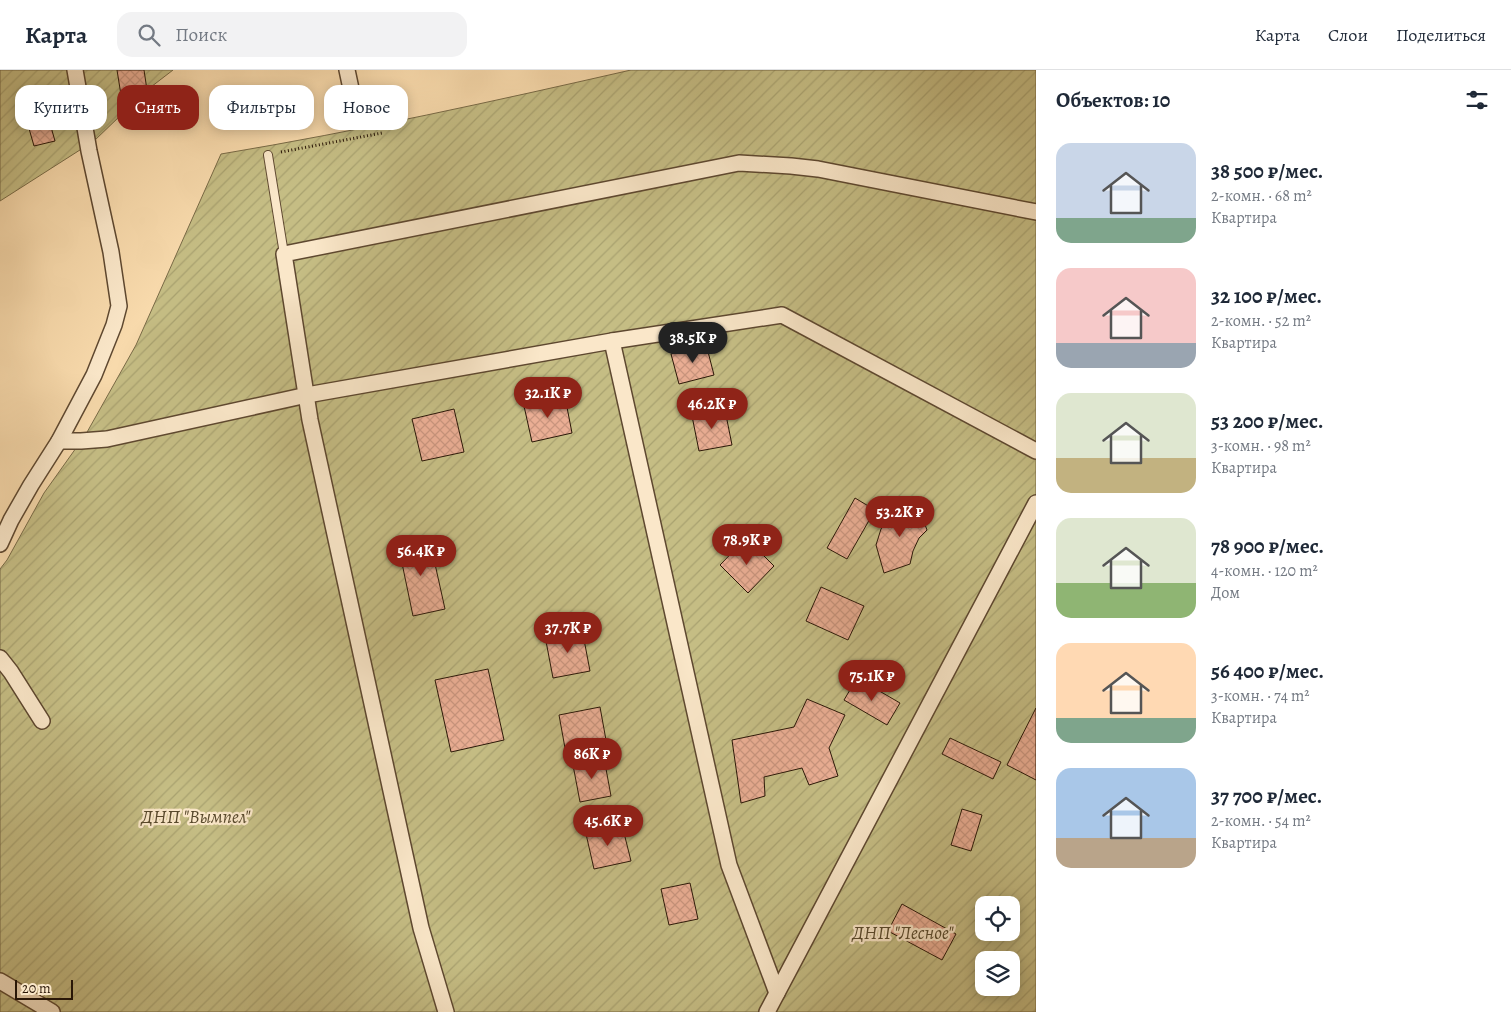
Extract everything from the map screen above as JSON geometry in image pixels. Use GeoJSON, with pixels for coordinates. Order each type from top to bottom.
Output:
{"type":"FeatureCollection","features":[{"type":"Feature","properties":{"kind":"street"},"geometry":{"type":"LineString","coordinates":[[0,544],[11,520],[59,441],[94,375],[119,306],[111,252],[83,119],[75,70]]}},
{"type":"Feature","properties":{"kind":"street"},"geometry":{"type":"LineString","coordinates":[[347,70],[350,85]]}},
{"type":"Feature","properties":{"kind":"street"},"geometry":{"type":"LineString","coordinates":[[446,1012],[421,928],[310,420],[284,254],[739,163],[818,169],[1036,212]]}},
{"type":"Feature","properties":{"kind":"street"},"geometry":{"type":"LineString","coordinates":[[59,441],[98,440],[130,435],[307,395],[612,342],[782,315],[1036,451]]}},
{"type":"Feature","properties":{"kind":"street"},"geometry":{"type":"LineString","coordinates":[[612,342],[729,865],[777,993]]}},
{"type":"Feature","properties":{"kind":"street"},"geometry":{"type":"LineString","coordinates":[[767,1012],[1036,504]]}},
{"type":"Feature","properties":{"kind":"street"},"geometry":{"type":"LineString","coordinates":[[0,658],[42,721]]}},
{"type":"Feature","properties":{"kind":"street"},"geometry":{"type":"LineString","coordinates":[[0,981],[52,1012]]}},
{"type":"Feature","properties":{"kind":"lane"},"geometry":{"type":"LineString","coordinates":[[268,155],[284,254]]}},
{"type":"Feature","properties":{"kind":"path"},"geometry":{"type":"LineString","coordinates":[[268,155],[382,133]]}},
{"type":"Feature","properties":{"kind":"green space"},"geometry":{"type":"Polygon","coordinates":[[[0,70],[173,70],[154,85],[117,85],[117,119],[107,128],[107,85],[15,85],[15,130],[105,130],[94,141],[0,201],[0,70]]]}},
{"type":"Feature","properties":{"kind":"green space"},"geometry":{"type":"Polygon","coordinates":[[[631,70],[1036,70],[1036,1012],[0,1012],[0,569],[7,560],[44,493],[86,434],[136,345],[221,154],[350,130],[408,130],[408,118],[631,70]]]}},
{"type":"Feature","properties":{"kind":"building"},"geometry":{"type":"Polygon","coordinates":[[[117,70],[144,70],[146,85],[119,85],[117,70]]]}},
{"type":"Feature","properties":{"kind":"building"},"geometry":{"type":"Polygon","coordinates":[[[29,130],[52,130],[55,141],[34,146],[29,130]]]}},
{"type":"Feature","properties":{"kind":"building"},"geometry":{"type":"Polygon","coordinates":[[[706,344],[714,375],[679,384],[671,354],[706,344]]]}},
{"type":"Feature","properties":{"kind":"building"},"geometry":{"type":"Polygon","coordinates":[[[565,397],[572,433],[532,442],[524,406],[565,397]]]}},
{"type":"Feature","properties":{"kind":"building"},"geometry":{"type":"Polygon","coordinates":[[[454,409],[464,452],[422,461],[412,419],[454,409]]]}},
{"type":"Feature","properties":{"kind":"building"},"geometry":{"type":"Polygon","coordinates":[[[725,410],[732,445],[699,451],[692,416],[725,410]]]}},
{"type":"Feature","properties":{"kind":"building"},"geometry":{"type":"Polygon","coordinates":[[[855,498],[875,510],[847,559],[827,548],[855,498]]]}},
{"type":"Feature","properties":{"kind":"building"},"geometry":{"type":"Polygon","coordinates":[[[917,503],[927,530],[919,538],[910,564],[884,573],[876,545],[881,529],[891,514],[917,503]]]}},
{"type":"Feature","properties":{"kind":"building"},"geometry":{"type":"Polygon","coordinates":[[[429,537],[445,609],[413,616],[398,544],[429,537]]]}},
{"type":"Feature","properties":{"kind":"building"},"geometry":{"type":"Polygon","coordinates":[[[746,538],[774,566],[748,593],[720,565],[746,538]]]}},
{"type":"Feature","properties":{"kind":"building"},"geometry":{"type":"Polygon","coordinates":[[[821,587],[864,606],[848,640],[806,621],[821,587]]]}},
{"type":"Feature","properties":{"kind":"building"},"geometry":{"type":"Polygon","coordinates":[[[582,629],[590,671],[553,678],[545,636],[582,629]]]}},
{"type":"Feature","properties":{"kind":"building"},"geometry":{"type":"Polygon","coordinates":[[[488,669],[504,740],[451,752],[435,680],[488,669]]]}},
{"type":"Feature","properties":{"kind":"building"},"geometry":{"type":"Polygon","coordinates":[[[857,678],[900,703],[887,725],[844,700],[857,678]]]}},
{"type":"Feature","properties":{"kind":"building"},"geometry":{"type":"Polygon","coordinates":[[[807,699],[845,715],[829,748],[838,776],[809,785],[802,768],[764,777],[765,796],[741,803],[732,740],[794,727],[807,699]]]}},
{"type":"Feature","properties":{"kind":"building"},"geometry":{"type":"Polygon","coordinates":[[[600,707],[606,740],[565,748],[559,715],[600,707]]]}},
{"type":"Feature","properties":{"kind":"building"},"geometry":{"type":"Polygon","coordinates":[[[1036,708],[1036,780],[1007,765],[1036,708]]]}},
{"type":"Feature","properties":{"kind":"building"},"geometry":{"type":"Polygon","coordinates":[[[950,738],[1001,762],[993,779],[942,754],[950,738]]]}},
{"type":"Feature","properties":{"kind":"building"},"geometry":{"type":"Polygon","coordinates":[[[604,758],[611,796],[580,802],[573,765],[604,758]]]}},
{"type":"Feature","properties":{"kind":"building"},"geometry":{"type":"Polygon","coordinates":[[[962,809],[982,815],[971,851],[951,845],[962,809]]]}},
{"type":"Feature","properties":{"kind":"building"},"geometry":{"type":"Polygon","coordinates":[[[622,825],[631,861],[594,869],[586,834],[622,825]]]}},
{"type":"Feature","properties":{"kind":"building"},"geometry":{"type":"Polygon","coordinates":[[[690,883],[698,919],[669,925],[661,889],[690,883]]]}},
{"type":"Feature","properties":{"kind":"building"},"geometry":{"type":"Polygon","coordinates":[[[902,904],[956,934],[942,960],[888,931],[902,904]]]}},
{"type":"Feature","properties":{"kind":"park label","name":"ДНП \"Вымпел\""},"geometry":{"type":"Point","coordinates":[196,816]}},
{"type":"Feature","properties":{"kind":"park label","name":"ДНП \"Лесное\""},"geometry":{"type":"Point","coordinates":[903,932]}}]}
